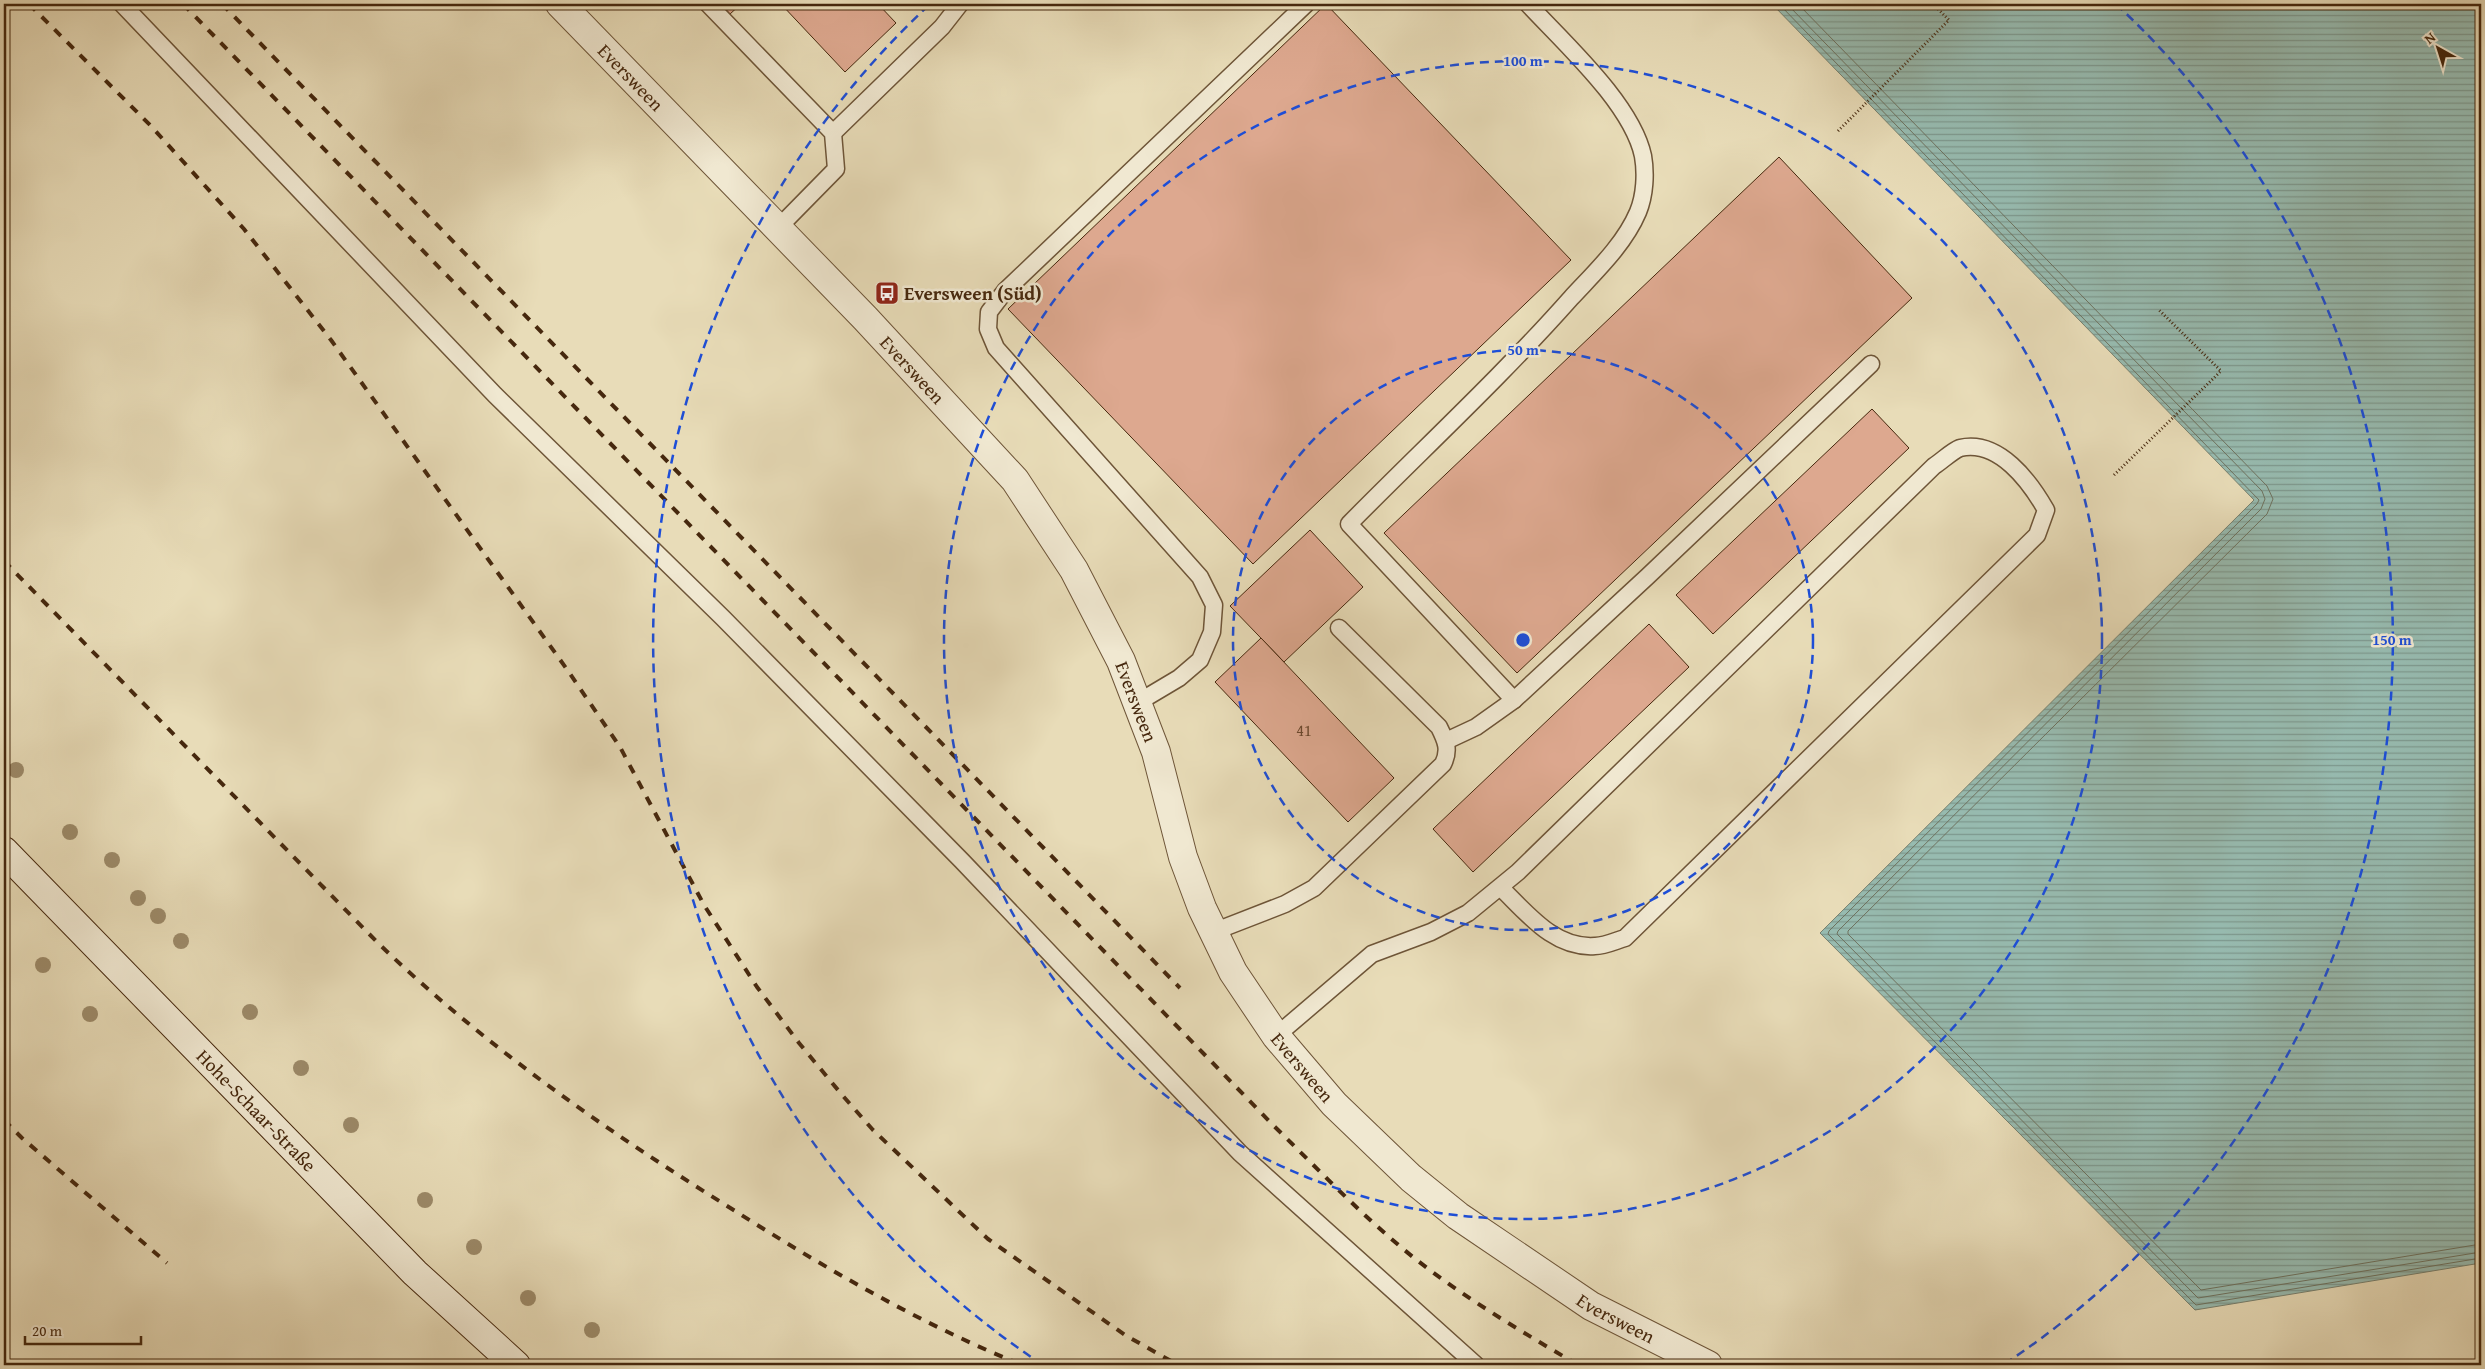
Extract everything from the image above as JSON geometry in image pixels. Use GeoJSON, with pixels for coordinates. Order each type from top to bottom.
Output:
{"type":"FeatureCollection","features":[{"type":"Feature","properties":{"kind":"street","name":"Eversween"},"geometry":{"type":"LineString","coordinates":[[560,4],[865,318],[1015,480],[1074,570],[1121,661],[1156,752],[1183,857],[1213,932],[1233,972],[1276,1036],[1334,1104],[1412,1178],[1458,1216],[1591,1306],[1708,1365]]}},
{"type":"Feature","properties":{"kind":"street","name":"Hohe-Schaar-Straße"},"geometry":{"type":"LineString","coordinates":[[4,850],[416,1273],[516,1365]]}},
{"type":"Feature","properties":{"kind":"lane"},"geometry":{"type":"LineString","coordinates":[[122,4],[495,396],[723,618],[962,861],[1240,1153],[1476,1365]]}},
{"type":"Feature","properties":{"kind":"lane"},"geometry":{"type":"LineString","coordinates":[[708,4],[832,133],[836,169],[778,228]]}},
{"type":"Feature","properties":{"kind":"lane"},"geometry":{"type":"LineString","coordinates":[[832,133],[942,27],[960,4]]}},
{"type":"Feature","properties":{"kind":"lane"},"geometry":{"type":"LineString","coordinates":[[1137,704],[1179,678],[1200,660],[1212,632],[1214,605],[1200,577],[996,348],[988,329],[989,312],[1005,290],[1061,235],[1306,4]]}},
{"type":"Feature","properties":{"kind":"lane"},"geometry":{"type":"LineString","coordinates":[[1514,700],[1349,524],[1540,333],[1613,252],[1638,212],[1644,192],[1643,156],[1632,126],[1618,103],[1528,4]]}},
{"type":"Feature","properties":{"kind":"lane"},"geometry":{"type":"LineString","coordinates":[[1446,741],[1476,728],[1514,700],[1655,570],[1871,364]]}},
{"type":"Feature","properties":{"kind":"lane"},"geometry":{"type":"LineString","coordinates":[[1276,1036],[1372,954],[1431,932],[1468,913],[1525,866],[1934,466],[1960,448],[1979,448],[2001,456],[2033,488],[2046,510],[2037,536],[1625,938],[1596,946],[1570,945],[1544,930],[1500,887]]}},
{"type":"Feature","properties":{"kind":"lane"},"geometry":{"type":"LineString","coordinates":[[1213,932],[1285,904],[1314,888],[1443,764],[1448,754],[1446,741],[1439,727],[1339,628]]}},
{"type":"Feature","properties":{"kind":"path"},"geometry":{"type":"LineString","coordinates":[[1838,131],[1948,20],[1933,4]]}},
{"type":"Feature","properties":{"kind":"path"},"geometry":{"type":"LineString","coordinates":[[2114,475],[2221,371],[2158,309]]}},
{"type":"Feature","properties":{"kind":"water"},"geometry":{"type":"Polygon","coordinates":[[[1772,4],[2481,4],[2481,1263],[2195,1310],[1820,933],[2254,500],[1772,4]]]}},
{"type":"Feature","properties":{"kind":"building"},"geometry":{"type":"Polygon","coordinates":[[[721,4],[741,4],[730,14],[721,4]]]}},
{"type":"Feature","properties":{"kind":"building"},"geometry":{"type":"Polygon","coordinates":[[[781,4],[878,4],[896,23],[845,72],[781,4]]]}},
{"type":"Feature","properties":{"kind":"building"},"geometry":{"type":"Polygon","coordinates":[[[1326,4],[1571,260],[1253,564],[1008,309],[1326,4]]]}},
{"type":"Feature","properties":{"kind":"building"},"geometry":{"type":"Polygon","coordinates":[[[1779,157],[1912,298],[1517,673],[1384,533],[1779,157]]]}},
{"type":"Feature","properties":{"kind":"building"},"geometry":{"type":"Polygon","coordinates":[[[1872,409],[1909,448],[1713,634],[1676,595],[1872,409]]]}},
{"type":"Feature","properties":{"kind":"building"},"geometry":{"type":"Polygon","coordinates":[[[1310,530],[1363,587],[1284,662],[1230,606],[1310,530]]]}},
{"type":"Feature","properties":{"kind":"building"},"geometry":{"type":"Polygon","coordinates":[[[1649,624],[1689,667],[1473,872],[1433,829],[1649,624]]]}},
{"type":"Feature","properties":{"kind":"building"},"geometry":{"type":"Polygon","coordinates":[[[1261,638],[1394,778],[1348,822],[1215,682],[1261,638]]]}},
{"type":"Feature","properties":{"kind":"railway"},"geometry":{"type":"LineString","coordinates":[[29,4],[151,126],[244,229],[331,340],[566,668],[620,747],[704,905],[757,987],[799,1043],[843,1096],[873,1130],[988,1239],[1125,1335],[1178,1365]]}},
{"type":"Feature","properties":{"kind":"railway"},"geometry":{"type":"LineString","coordinates":[[183,4],[1274,1126],[1344,1195],[1418,1261],[1456,1289],[1496,1316],[1578,1365]]}},
{"type":"Feature","properties":{"kind":"railway"},"geometry":{"type":"LineString","coordinates":[[222,4],[1180,988]]}},
{"type":"Feature","properties":{"kind":"railway"},"geometry":{"type":"LineString","coordinates":[[4,561],[376,941],[457,1014],[500,1049],[543,1082],[633,1145],[796,1249],[906,1311],[1022,1365]]}},
{"type":"Feature","properties":{"kind":"railway"},"geometry":{"type":"LineString","coordinates":[[4,1120],[22,1138],[167,1263]]}},
{"type":"Feature","properties":{"kind":"place","name":"Eversween (Süd)"},"geometry":{"type":"Point","coordinates":[887,293]}}]}
